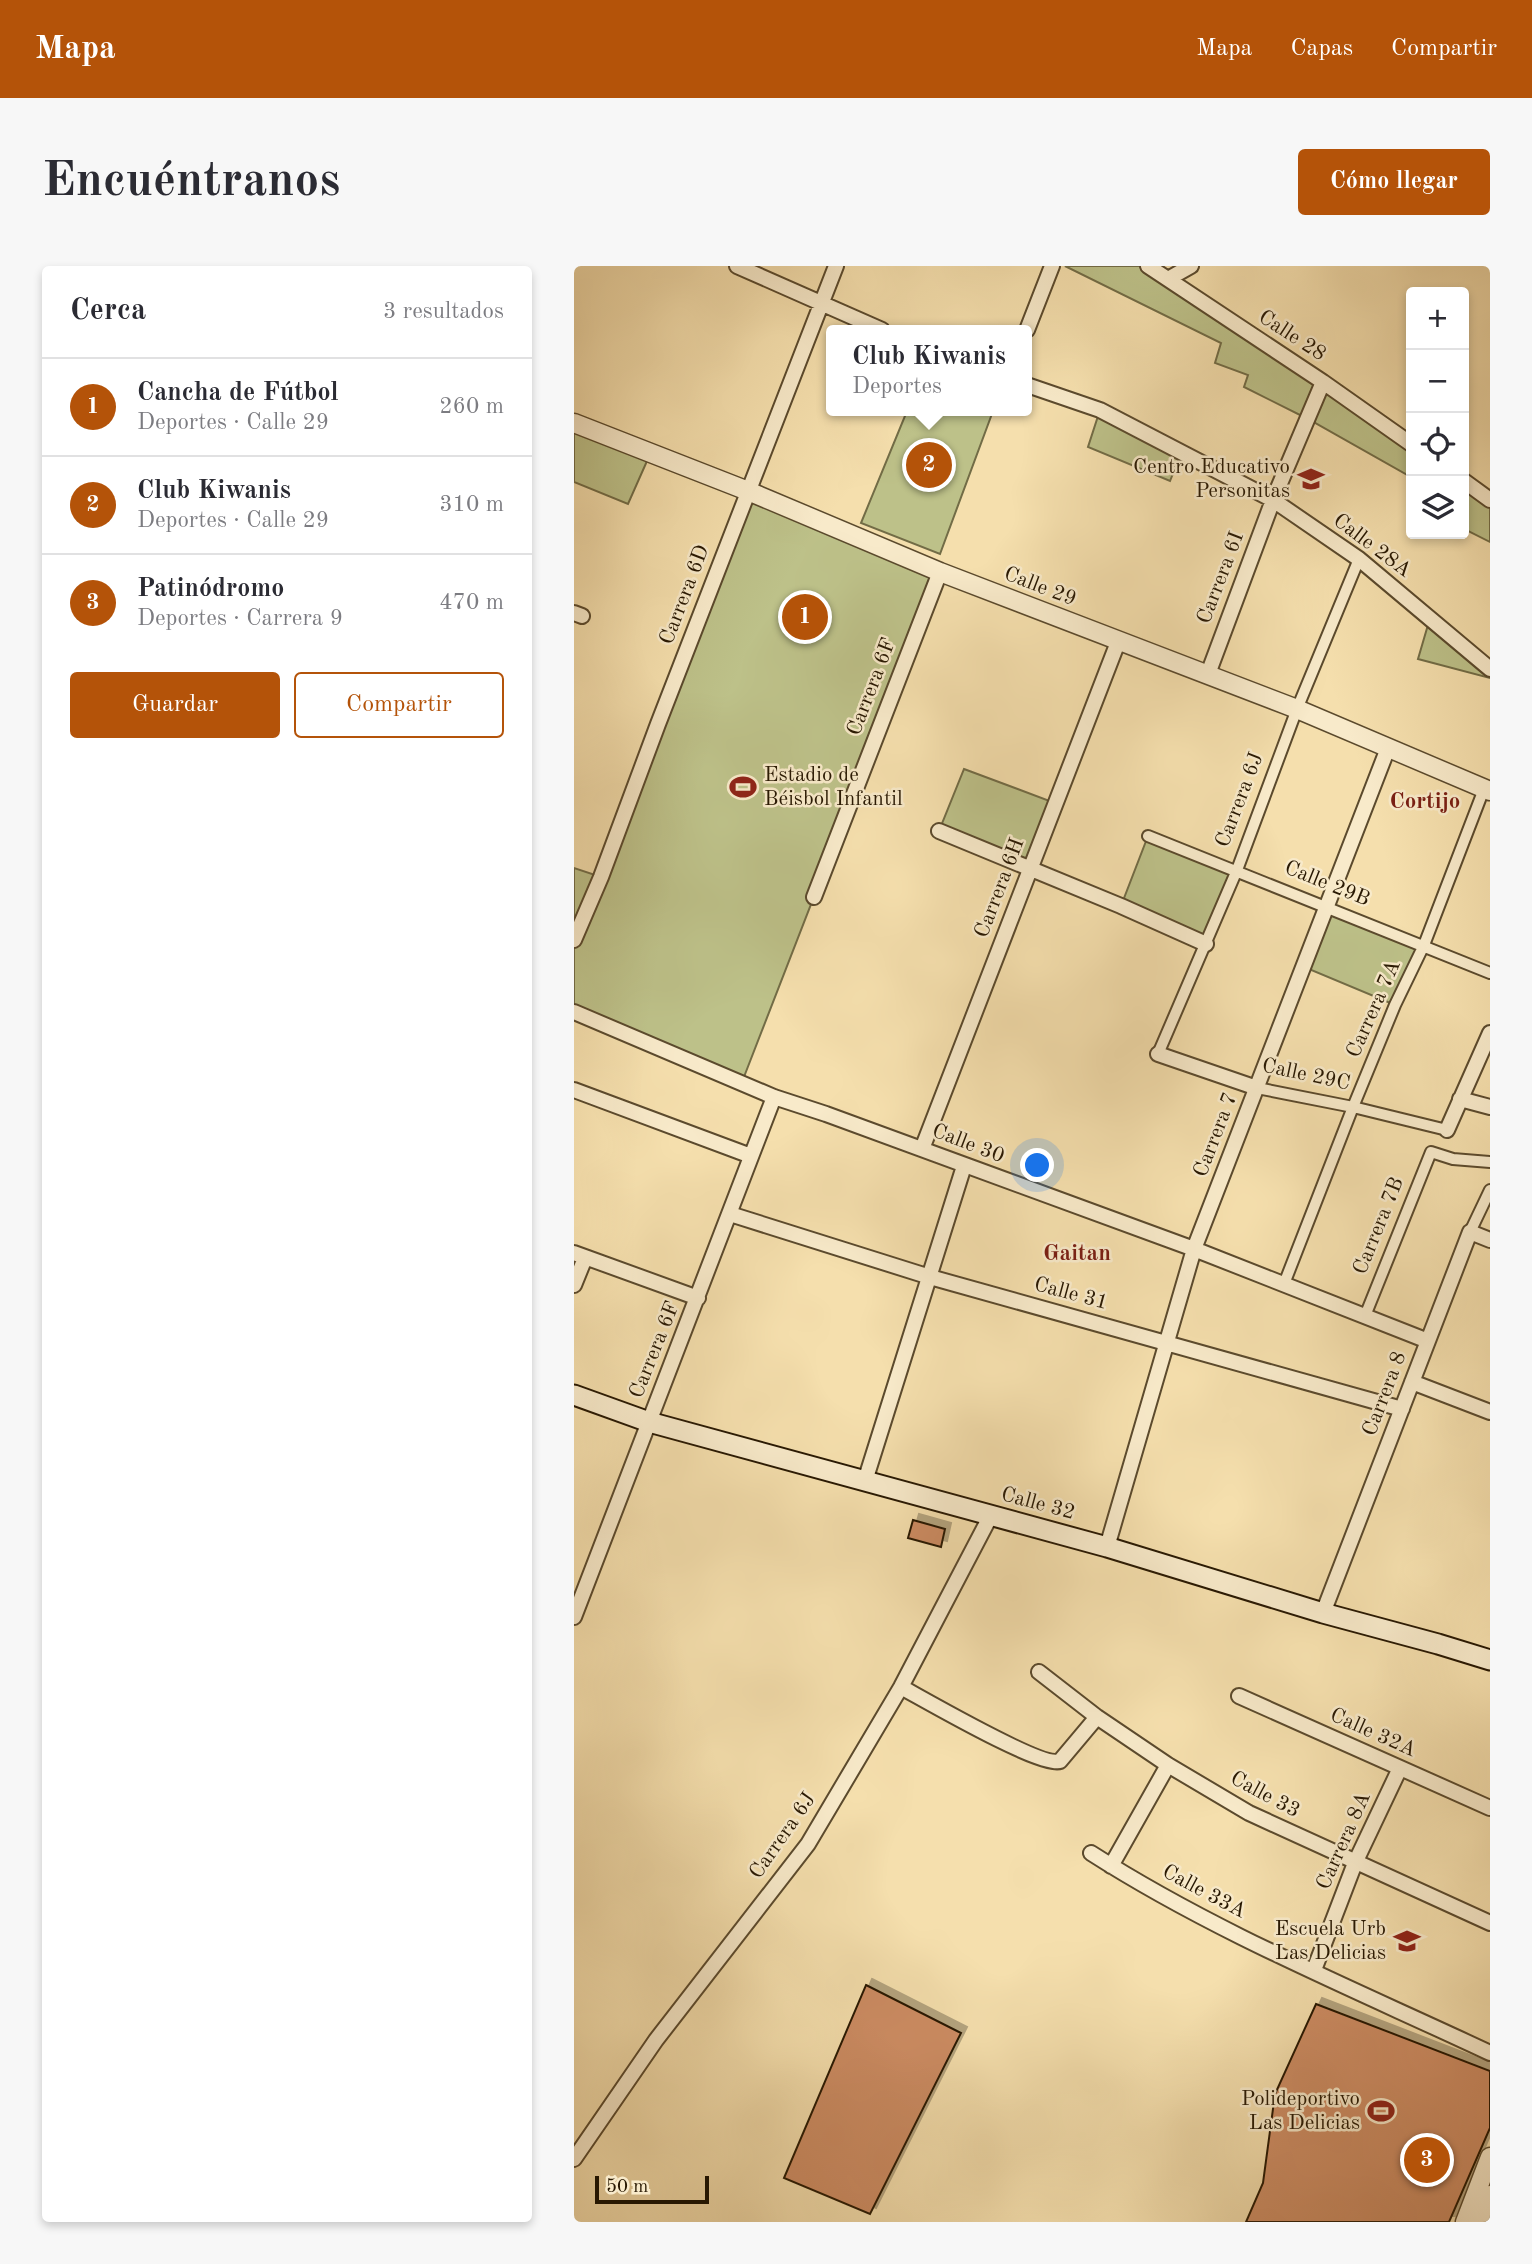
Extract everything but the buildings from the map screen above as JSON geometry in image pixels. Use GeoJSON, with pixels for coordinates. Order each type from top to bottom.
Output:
{"type":"FeatureCollection","features":[{"type":"Feature","properties":{"kind":"main road","name":"Calle 32"},"geometry":{"type":"LineString","coordinates":[[574,1395],[649,1422],[1107,1547],[1323,1613],[1490,1660]]}},
{"type":"Feature","properties":{"kind":"street"},"geometry":{"type":"LineString","coordinates":[[737,266],[871,325]]}},
{"type":"Feature","properties":{"kind":"street","name":"Carrera 6D"},"geometry":{"type":"LineString","coordinates":[[574,940],[601,877],[836,266]]}},
{"type":"Feature","properties":{"kind":"street"},"geometry":{"type":"LineString","coordinates":[[1029,325],[1052,266]]}},
{"type":"Feature","properties":{"kind":"street","name":"Calle 28"},"geometry":{"type":"LineString","coordinates":[[1148,266],[1406,440]]}},
{"type":"Feature","properties":{"kind":"street"},"geometry":{"type":"LineString","coordinates":[[1168,279],[1191,266]]}},
{"type":"Feature","properties":{"kind":"street","name":"Carrera 6I"},"geometry":{"type":"LineString","coordinates":[[1208,674],[1273,500],[1323,382]]}},
{"type":"Feature","properties":{"kind":"street","name":"Calle 28A"},"geometry":{"type":"LineString","coordinates":[[1032,387],[1100,410],[1273,500],[1359,559],[1490,670]]}},
{"type":"Feature","properties":{"kind":"street","name":"Calle 29"},"geometry":{"type":"LineString","coordinates":[[574,423],[748,491],[940,572],[1297,709],[1487,790]]}},
{"type":"Feature","properties":{"kind":"street"},"geometry":{"type":"LineString","coordinates":[[1469,485],[1490,500]]}},
{"type":"Feature","properties":{"kind":"street","name":"Carrera 6J"},"geometry":{"type":"LineString","coordinates":[[1158,1054],[1237,870],[1297,709],[1359,559]]}},
{"type":"Feature","properties":{"kind":"street","name":"Carrera 6F"},"geometry":{"type":"LineString","coordinates":[[814,897],[940,572]]}},
{"type":"Feature","properties":{"kind":"street","name":"Carrera 6H"},"geometry":{"type":"LineString","coordinates":[[922,1149],[1118,642]]}},
{"type":"Feature","properties":{"kind":"street","name":"Carrera 7"},"geometry":{"type":"LineString","coordinates":[[1107,1547],[1194,1250],[1388,748]]}},
{"type":"Feature","properties":{"kind":"street","name":"Carrera 7A"},"geometry":{"type":"LineString","coordinates":[[1284,1283],[1395,1005],[1424,945],[1487,790]]}},
{"type":"Feature","properties":{"kind":"street"},"geometry":{"type":"LineString","coordinates":[[939,831],[1206,944]]}},
{"type":"Feature","properties":{"kind":"street","name":"Calle 29B"},"geometry":{"type":"LineString","coordinates":[[1148,836],[1490,973]]}},
{"type":"Feature","properties":{"kind":"street","name":"Calle 30"},"geometry":{"type":"LineString","coordinates":[[574,1012],[774,1097],[1284,1283],[1428,1341]]}},
{"type":"Feature","properties":{"kind":"street"},"geometry":{"type":"LineString","coordinates":[[1447,1130],[1490,1032]]}},
{"type":"Feature","properties":{"kind":"street","name":"Calle 29C"},"geometry":{"type":"LineString","coordinates":[[1158,1054],[1255,1092],[1353,1107],[1447,1130]]}},
{"type":"Feature","properties":{"kind":"street"},"geometry":{"type":"LineString","coordinates":[[574,1090],[751,1156]]}},
{"type":"Feature","properties":{"kind":"street","name":"Carrera 6F"},"geometry":{"type":"LineString","coordinates":[[574,1617],[774,1097]]}},
{"type":"Feature","properties":{"kind":"street"},"geometry":{"type":"LineString","coordinates":[[1460,1099],[1490,1107]]}},
{"type":"Feature","properties":{"kind":"street","name":"Carrera 7B"},"geometry":{"type":"LineString","coordinates":[[1365,1316],[1431,1152],[1453,1159],[1490,1162]]}},
{"type":"Feature","properties":{"kind":"street"},"geometry":{"type":"LineString","coordinates":[[865,1481],[964,1166]]}},
{"type":"Feature","properties":{"kind":"street","name":"Carrera 8"},"geometry":{"type":"LineString","coordinates":[[1323,1613],[1470,1232],[1490,1191]]}},
{"type":"Feature","properties":{"kind":"street","name":"Calle 31"},"geometry":{"type":"LineString","coordinates":[[730,1214],[930,1278],[1402,1409]]}},
{"type":"Feature","properties":{"kind":"street"},"geometry":{"type":"LineString","coordinates":[[1470,1232],[1490,1240]]}},
{"type":"Feature","properties":{"kind":"street"},"geometry":{"type":"LineString","coordinates":[[574,1285],[579,1256],[698,1298]]}},
{"type":"Feature","properties":{"kind":"street"},"geometry":{"type":"LineString","coordinates":[[1412,1382],[1490,1412]]}},
{"type":"Feature","properties":{"kind":"street","name":"Carrera 6J"},"geometry":{"type":"LineString","coordinates":[[574,2159],[656,2040],[808,1844],[901,1687],[991,1515]]}},
{"type":"Feature","properties":{"kind":"street","name":"Calle 33"},"geometry":{"type":"LineString","coordinates":[[1039,1672],[1097,1717],[1168,1765],[1249,1813],[1490,1923]]}},
{"type":"Feature","properties":{"kind":"street"},"geometry":{"type":"LineString","coordinates":[[901,1687],[1005,1743],[1056,1763],[1097,1717]]}},
{"type":"Feature","properties":{"kind":"street","name":"Calle 32A"},"geometry":{"type":"LineString","coordinates":[[1239,1696],[1490,1808]]}},
{"type":"Feature","properties":{"kind":"street"},"geometry":{"type":"LineString","coordinates":[[1111,1866],[1168,1765]]}},
{"type":"Feature","properties":{"kind":"street","name":"Carrera 8A"},"geometry":{"type":"LineString","coordinates":[[1314,1970],[1355,1863],[1400,1768]]}},
{"type":"Feature","properties":{"kind":"street","name":"Calle 33A"},"geometry":{"type":"LineString","coordinates":[[1091,1853],[1224,1927],[1490,2053]]}},
{"type":"Feature","properties":{"kind":"street"},"geometry":{"type":"LineString","coordinates":[[1465,2222],[1490,2157]]}},
{"type":"Feature","properties":{"kind":"street"},"geometry":{"type":"LineString","coordinates":[[1480,2222],[1490,2195]]}},
{"type":"Feature","properties":{"kind":"green space"},"geometry":{"type":"Polygon","coordinates":[[[1065,266],[1148,266],[1406,441],[1406,474],[1308,419],[1244,387],[1248,375],[1215,363],[1221,343],[1065,266]]]}},
{"type":"Feature","properties":{"kind":"green space"},"geometry":{"type":"Polygon","coordinates":[[[1100,410],[1182,451],[1170,481],[1088,447],[1100,410]]]}},
{"type":"Feature","properties":{"kind":"green space"},"geometry":{"type":"Polygon","coordinates":[[[905,416],[991,416],[940,554],[861,523],[905,416]]]}},
{"type":"Feature","properties":{"kind":"green space"},"geometry":{"type":"Polygon","coordinates":[[[574,423],[651,452],[628,504],[574,482],[574,423]]]}},
{"type":"Feature","properties":{"kind":"green space"},"geometry":{"type":"Polygon","coordinates":[[[1469,485],[1490,500],[1490,542],[1469,532],[1469,485]]]}},
{"type":"Feature","properties":{"kind":"green space"},"geometry":{"type":"Polygon","coordinates":[[[748,491],[940,572],[742,1082],[574,1012],[574,868],[601,877],[748,491]]]}},
{"type":"Feature","properties":{"kind":"green space"},"geometry":{"type":"Polygon","coordinates":[[[1430,618],[1490,669],[1490,678],[1418,659],[1430,618]]]}},
{"type":"Feature","properties":{"kind":"green space"},"geometry":{"type":"Polygon","coordinates":[[[964,769],[1055,803],[1030,869],[939,831],[964,769]]]}},
{"type":"Feature","properties":{"kind":"green space"},"geometry":{"type":"Polygon","coordinates":[[[1148,836],[1237,870],[1206,944],[1121,906],[1148,836]]]}},
{"type":"Feature","properties":{"kind":"green space"},"geometry":{"type":"Polygon","coordinates":[[[1327,907],[1424,945],[1395,1005],[1304,967],[1327,907]]]}},
{"type":"Feature","properties":{"kind":"place","name":"Club Kiwanis"},"geometry":{"type":"Point","coordinates":[929,465]}},
{"type":"Feature","properties":{"kind":"place","name":"Centro Educativo Personitas"},"geometry":{"type":"Point","coordinates":[1311,479]}},
{"type":"Feature","properties":{"kind":"place","name":"Cancha de Fútbol"},"geometry":{"type":"Point","coordinates":[805,617]}},
{"type":"Feature","properties":{"kind":"place","name":"Estadio de Béisbol Infantil"},"geometry":{"type":"Point","coordinates":[743,787]}},
{"type":"Feature","properties":{"kind":"place","name":"Escuela Urb Las Delicias"},"geometry":{"type":"Point","coordinates":[1407,1941]}},
{"type":"Feature","properties":{"kind":"place","name":"Polideportivo Las Delicias"},"geometry":{"type":"Point","coordinates":[1381,2111]}},
{"type":"Feature","properties":{"kind":"place","name":"Patinódromo"},"geometry":{"type":"Point","coordinates":[1427,2160]}},
{"type":"Feature","properties":{"kind":"district","name":"Cortijo"},"geometry":{"type":"Point","coordinates":[1425,801]}},
{"type":"Feature","properties":{"kind":"district","name":"Gaitan"},"geometry":{"type":"Point","coordinates":[1077,1253]}}]}
